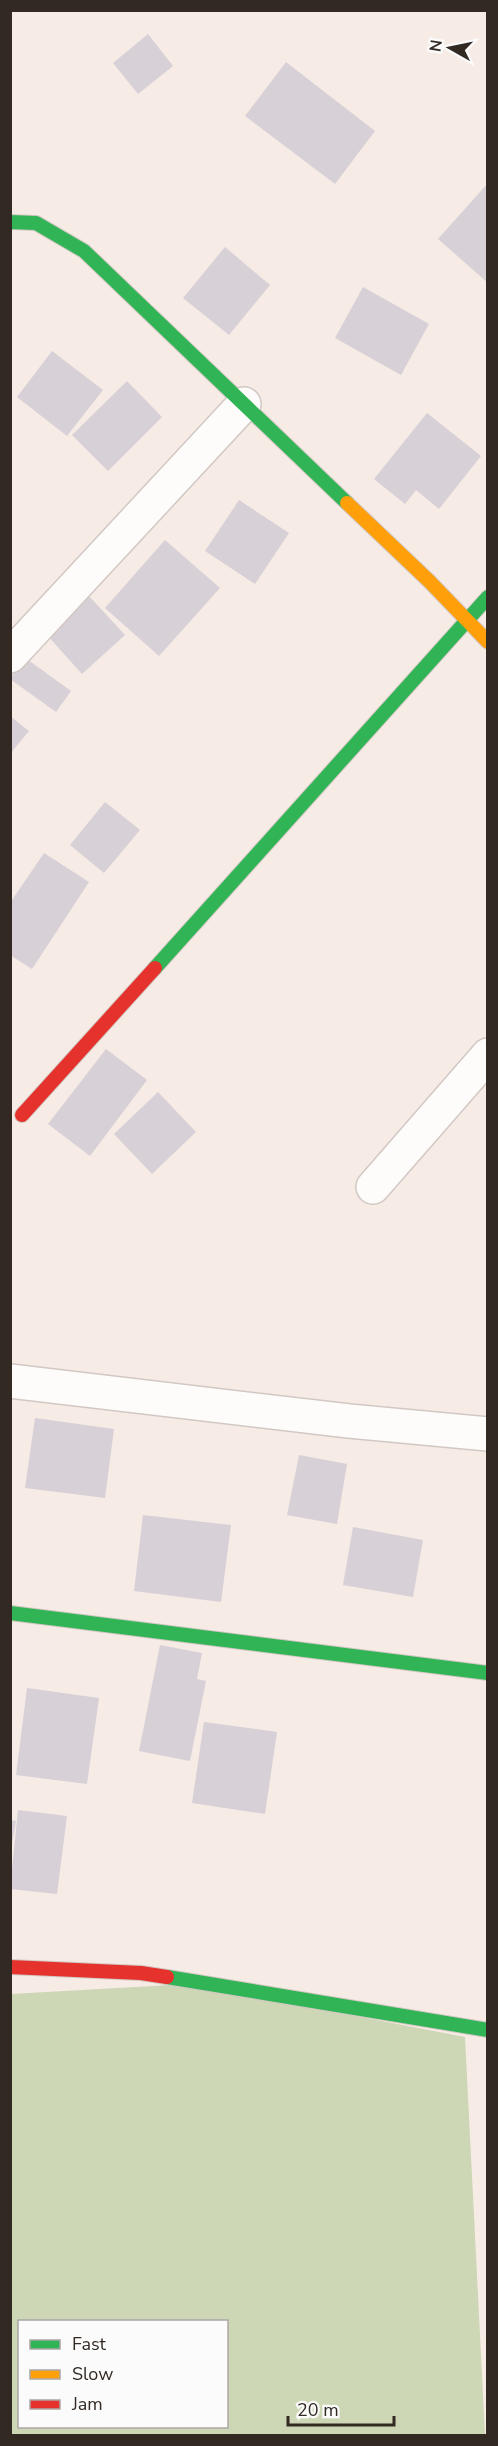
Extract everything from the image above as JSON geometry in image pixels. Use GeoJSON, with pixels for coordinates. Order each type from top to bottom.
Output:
{"type":"FeatureCollection","features":[{"type":"Feature","properties":{"kind":"street"},"geometry":{"type":"LineString","coordinates":[[10,222],[36,223],[84,251],[429,581],[488,642]]}},
{"type":"Feature","properties":{"kind":"street"},"geometry":{"type":"LineString","coordinates":[[10,656],[244,405]]}},
{"type":"Feature","properties":{"kind":"street"},"geometry":{"type":"LineString","coordinates":[[22,1115],[468,622],[488,597]]}},
{"type":"Feature","properties":{"kind":"street"},"geometry":{"type":"LineString","coordinates":[[373,1187],[488,1055]]}},
{"type":"Feature","properties":{"kind":"street"},"geometry":{"type":"LineString","coordinates":[[10,1381],[488,1434]]}},
{"type":"Feature","properties":{"kind":"street"},"geometry":{"type":"LineString","coordinates":[[10,1613],[488,1673]]}},
{"type":"Feature","properties":{"kind":"street"},"geometry":{"type":"LineString","coordinates":[[10,1967],[141,1973],[488,2030]]}},
{"type":"Feature","properties":{"kind":"green space"},"geometry":{"type":"Polygon","coordinates":[[[189,1984],[465,2037],[485,2435],[11,2436],[11,1994],[189,1984]]]}},
{"type":"Feature","properties":{"kind":"building"},"geometry":{"type":"Polygon","coordinates":[[[148,34],[173,66],[138,94],[113,63],[148,34]]]}},
{"type":"Feature","properties":{"kind":"building"},"geometry":{"type":"Polygon","coordinates":[[[286,62],[375,131],[335,184],[245,116],[286,62]]]}},
{"type":"Feature","properties":{"kind":"building"},"geometry":{"type":"Polygon","coordinates":[[[488,183],[488,283],[438,239],[488,183]]]}},
{"type":"Feature","properties":{"kind":"building"},"geometry":{"type":"Polygon","coordinates":[[[225,247],[270,285],[229,335],[183,298],[225,247]]]}},
{"type":"Feature","properties":{"kind":"building"},"geometry":{"type":"Polygon","coordinates":[[[363,287],[429,324],[401,375],[335,338],[363,287]]]}},
{"type":"Feature","properties":{"kind":"building"},"geometry":{"type":"Polygon","coordinates":[[[52,351],[103,390],[67,436],[17,397],[52,351]]]}},
{"type":"Feature","properties":{"kind":"building"},"geometry":{"type":"Polygon","coordinates":[[[127,381],[162,417],[108,471],[72,435],[127,381]]]}},
{"type":"Feature","properties":{"kind":"building"},"geometry":{"type":"Polygon","coordinates":[[[427,413],[481,456],[439,509],[416,490],[405,504],[374,479],[427,413]]]}},
{"type":"Feature","properties":{"kind":"building"},"geometry":{"type":"Polygon","coordinates":[[[239,500],[289,533],[255,584],[205,551],[239,500]]]}},
{"type":"Feature","properties":{"kind":"building"},"geometry":{"type":"Polygon","coordinates":[[[165,540],[220,588],[159,656],[105,608],[165,540]]]}},
{"type":"Feature","properties":{"kind":"building"},"geometry":{"type":"Polygon","coordinates":[[[89,596],[125,635],[82,674],[47,635],[89,596]]]}},
{"type":"Feature","properties":{"kind":"building"},"geometry":{"type":"Polygon","coordinates":[[[24,657],[71,691],[56,712],[10,679],[24,657]]]}},
{"type":"Feature","properties":{"kind":"building"},"geometry":{"type":"Polygon","coordinates":[[[10,716],[29,731],[10,754],[10,716]]]}},
{"type":"Feature","properties":{"kind":"building"},"geometry":{"type":"Polygon","coordinates":[[[105,802],[140,830],[104,873],[70,845],[105,802]]]}},
{"type":"Feature","properties":{"kind":"building"},"geometry":{"type":"Polygon","coordinates":[[[44,853],[89,882],[32,969],[10,955],[10,903],[44,853]]]}},
{"type":"Feature","properties":{"kind":"building"},"geometry":{"type":"Polygon","coordinates":[[[106,1049],[147,1080],[90,1156],[48,1124],[106,1049]]]}},
{"type":"Feature","properties":{"kind":"building"},"geometry":{"type":"Polygon","coordinates":[[[158,1092],[196,1132],[152,1174],[114,1134],[158,1092]]]}},
{"type":"Feature","properties":{"kind":"building"},"geometry":{"type":"Polygon","coordinates":[[[35,1418],[114,1429],[105,1498],[25,1488],[35,1418]]]}},
{"type":"Feature","properties":{"kind":"building"},"geometry":{"type":"Polygon","coordinates":[[[299,1455],[347,1464],[337,1524],[287,1515],[299,1455]]]}},
{"type":"Feature","properties":{"kind":"building"},"geometry":{"type":"Polygon","coordinates":[[[143,1515],[231,1525],[221,1602],[134,1591],[143,1515]]]}},
{"type":"Feature","properties":{"kind":"building"},"geometry":{"type":"Polygon","coordinates":[[[353,1527],[423,1540],[413,1597],[343,1585],[353,1527]]]}},
{"type":"Feature","properties":{"kind":"building"},"geometry":{"type":"Polygon","coordinates":[[[160,1645],[202,1653],[197,1679],[206,1681],[190,1761],[139,1751],[160,1645]]]}},
{"type":"Feature","properties":{"kind":"building"},"geometry":{"type":"Polygon","coordinates":[[[27,1688],[99,1698],[87,1784],[16,1775],[27,1688]]]}},
{"type":"Feature","properties":{"kind":"building"},"geometry":{"type":"Polygon","coordinates":[[[204,1722],[277,1732],[265,1814],[192,1803],[204,1722]]]}},
{"type":"Feature","properties":{"kind":"building"},"geometry":{"type":"Polygon","coordinates":[[[18,1810],[67,1816],[57,1894],[10,1889],[18,1810]]]}},
{"type":"Feature","properties":{"kind":"building"},"geometry":{"type":"Polygon","coordinates":[[[10,1820],[16,1821],[12,1844],[10,1844],[10,1820]]]}},
{"type":"Feature","properties":{"kind":"traffic: fast"},"geometry":{"type":"LineString","coordinates":[[10,222],[36,223],[84,251],[347,503]]}},
{"type":"Feature","properties":{"kind":"traffic: fast"},"geometry":{"type":"LineString","coordinates":[[155,968],[488,597]]}},
{"type":"Feature","properties":{"kind":"traffic: fast"},"geometry":{"type":"LineString","coordinates":[[10,1613],[488,1673]]}},
{"type":"Feature","properties":{"kind":"traffic: fast"},"geometry":{"type":"LineString","coordinates":[[167,1977],[488,2030]]}},
{"type":"Feature","properties":{"kind":"traffic: slow"},"geometry":{"type":"LineString","coordinates":[[347,503],[429,581],[488,642]]}},
{"type":"Feature","properties":{"kind":"traffic: jam"},"geometry":{"type":"LineString","coordinates":[[22,1115],[155,968]]}},
{"type":"Feature","properties":{"kind":"traffic: jam"},"geometry":{"type":"LineString","coordinates":[[10,1967],[141,1973],[167,1977]]}}]}
